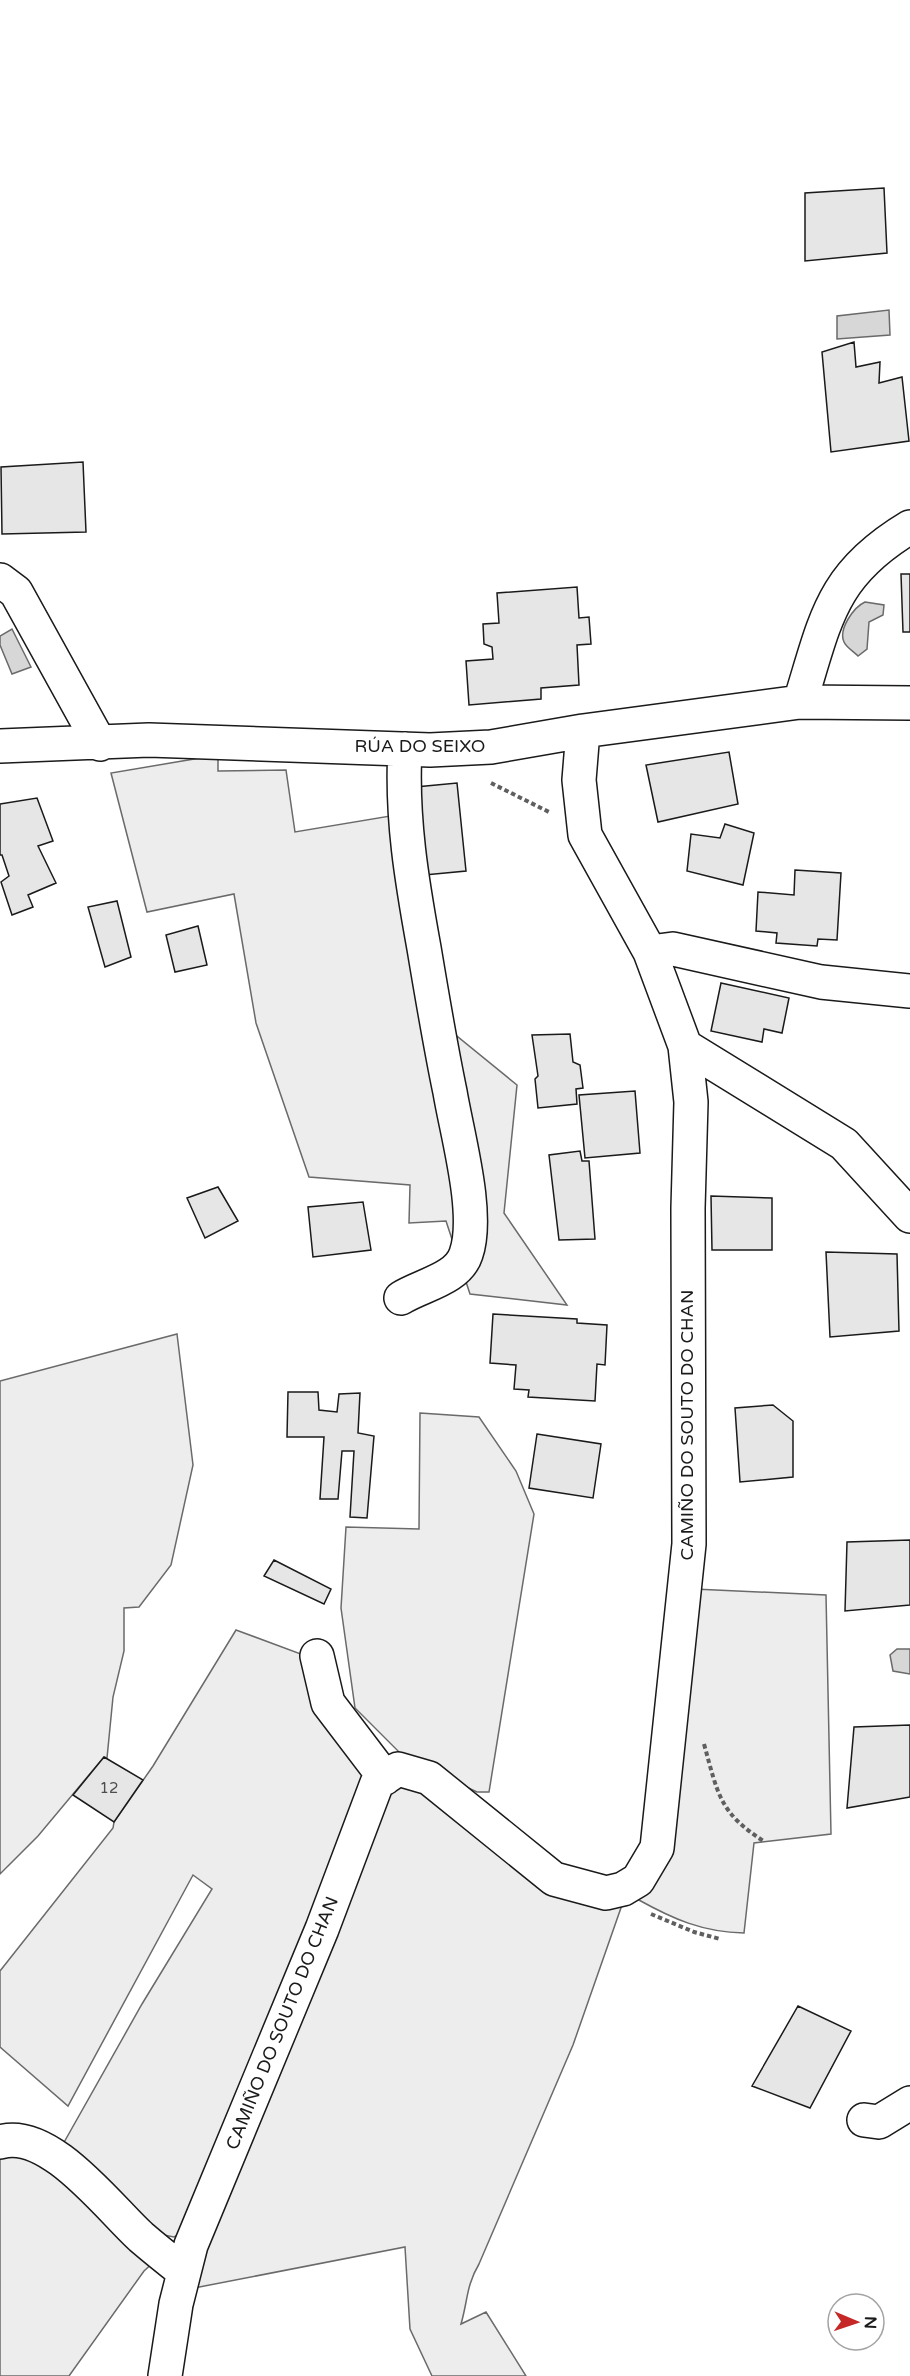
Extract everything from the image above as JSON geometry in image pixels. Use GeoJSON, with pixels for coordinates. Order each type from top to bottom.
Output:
{"type":"FeatureCollection","features":[{"type":"Feature","properties":{"kind":"street"},"geometry":{"type":"LineString","coordinates":[[800,702],[833,601],[850,574],[885,542],[910,527]]}},
{"type":"Feature","properties":{"kind":"street"},"geometry":{"type":"LineString","coordinates":[[0,580],[16,592],[100,744]]}},
{"type":"Feature","properties":{"kind":"street","name":"RÚA DO SEIXO"},"geometry":{"type":"LineString","coordinates":[[0,746],[100,744],[149,740],[405,749],[491,747],[583,731],[800,702],[910,703]]}},
{"type":"Feature","properties":{"kind":"street","name":"CAMIÑO DO SOUTO DO CHAN"},"geometry":{"type":"LineString","coordinates":[[583,731],[579,780],[585,835],[650,952],[685,1046],[691,1102],[688,1220],[689,1544],[657,1848],[638,1880],[623,1889]]}},
{"type":"Feature","properties":{"kind":"street"},"geometry":{"type":"LineString","coordinates":[[401,1298],[456,1272],[466,1255],[471,1230],[465,1176],[404,824],[405,749]]}},
{"type":"Feature","properties":{"kind":"street"},"geometry":{"type":"LineString","coordinates":[[650,952],[674,949],[821,982],[910,991]]}},
{"type":"Feature","properties":{"kind":"street"},"geometry":{"type":"LineString","coordinates":[[685,1046],[843,1144],[910,1216]]}},
{"type":"Feature","properties":{"kind":"street"},"geometry":{"type":"LineString","coordinates":[[317,1656],[328,1703],[385,1778],[398,1769],[429,1778],[554,1879],[606,1893],[623,1889]]}},
{"type":"Feature","properties":{"kind":"street","name":"CAMIÑO DO SOUTO DO CHAN"},"geometry":{"type":"LineString","coordinates":[[165,2376],[176,2304],[191,2246],[322,1929],[361,1819],[377,1783],[385,1778]]}},
{"type":"Feature","properties":{"kind":"street"},"geometry":{"type":"LineString","coordinates":[[864,2120],[879,2122],[910,2103]]}},
{"type":"Feature","properties":{"kind":"street"},"geometry":{"type":"LineString","coordinates":[[0,2142],[21,2140],[40,2147],[86,2181],[140,2236],[184,2272]]}},
{"type":"Feature","properties":{"kind":"path"},"geometry":{"type":"LineString","coordinates":[[485,780],[536,804],[585,835]]}},
{"type":"Feature","properties":{"kind":"path"},"geometry":{"type":"LineString","coordinates":[[701,1733],[716,1791],[731,1817],[765,1842]]}},
{"type":"Feature","properties":{"kind":"path"},"geometry":{"type":"LineString","coordinates":[[623,1889],[638,1905],[655,1917],[720,1939]]}},
{"type":"Feature","properties":{"kind":"shaded area"},"geometry":{"type":"Polygon","coordinates":[[[889,310],[890,335],[837,339],[837,316],[889,310]]]}},
{"type":"Feature","properties":{"kind":"shaded area"},"geometry":{"type":"Polygon","coordinates":[[[865,602],[884,605],[883,615],[869,622],[867,649],[858,656],[845,644],[843,631],[852,613],[865,602]]]}},
{"type":"Feature","properties":{"kind":"shaded area"},"geometry":{"type":"Polygon","coordinates":[[[12,629],[31,667],[12,674],[0,645],[0,636],[12,629]]]}},
{"type":"Feature","properties":{"kind":"shaded area"},"geometry":{"type":"Polygon","coordinates":[[[218,755],[218,771],[286,770],[295,832],[396,815],[452,1032],[517,1085],[504,1213],[567,1305],[470,1294],[446,1221],[409,1223],[410,1185],[309,1177],[256,1023],[234,894],[147,912],[111,773],[218,755]]]}},
{"type":"Feature","properties":{"kind":"shaded area"},"geometry":{"type":"Polygon","coordinates":[[[177,1334],[193,1465],[171,1565],[139,1607],[124,1608],[124,1651],[113,1697],[107,1758],[104,1757],[38,1836],[0,1874],[0,1381],[177,1334]]]}},
{"type":"Feature","properties":{"kind":"shaded area"},"geometry":{"type":"Polygon","coordinates":[[[420,1413],[479,1417],[516,1471],[534,1514],[489,1792],[477,1792],[406,1759],[355,1708],[341,1608],[346,1527],[419,1529],[420,1413]]]}},
{"type":"Feature","properties":{"kind":"shaded area"},"geometry":{"type":"Polygon","coordinates":[[[694,1589],[826,1595],[831,1834],[754,1843],[744,1933],[715,1930],[688,1923],[637,1899],[694,1589]]]}},
{"type":"Feature","properties":{"kind":"shaded area"},"geometry":{"type":"Polygon","coordinates":[[[236,1630],[309,1657],[372,1776],[189,2229],[174,2237],[153,2233],[58,2153],[142,2004],[212,1889],[193,1875],[68,2106],[0,2047],[0,1971],[113,1828],[114,1822],[153,1766],[236,1630]]]}},
{"type":"Feature","properties":{"kind":"shaded area"},"geometry":{"type":"Polygon","coordinates":[[[897,1649],[910,1649],[910,1674],[893,1671],[890,1655],[897,1649]]]}},
{"type":"Feature","properties":{"kind":"shaded area"},"geometry":{"type":"Polygon","coordinates":[[[387,1784],[418,1785],[623,1902],[573,2045],[472,2279],[461,2324],[486,2312],[526,2376],[432,2376],[410,2329],[405,2247],[189,2289],[387,1784]]]}},
{"type":"Feature","properties":{"kind":"shaded area"},"geometry":{"type":"Polygon","coordinates":[[[0,2150],[30,2152],[156,2260],[144,2271],[69,2376],[0,2376],[0,2150]]]}},
{"type":"Feature","properties":{"kind":"building"},"geometry":{"type":"Polygon","coordinates":[[[884,188],[887,253],[805,261],[805,193],[884,188]]]}},
{"type":"Feature","properties":{"kind":"building"},"geometry":{"type":"Polygon","coordinates":[[[854,342],[856,367],[880,362],[879,383],[902,377],[909,441],[831,452],[822,352],[854,342]]]}},
{"type":"Feature","properties":{"kind":"building"},"geometry":{"type":"Polygon","coordinates":[[[83,462],[86,532],[2,534],[1,467],[83,462]]]}},
{"type":"Feature","properties":{"kind":"building"},"geometry":{"type":"Polygon","coordinates":[[[901,574],[910,574],[910,632],[903,632],[901,574]]]}},
{"type":"Feature","properties":{"kind":"building"},"geometry":{"type":"Polygon","coordinates":[[[577,587],[579,618],[589,617],[591,644],[577,645],[579,685],[541,688],[541,699],[469,705],[466,661],[493,659],[492,647],[484,644],[483,624],[499,623],[497,593],[577,587]]]}},
{"type":"Feature","properties":{"kind":"building"},"geometry":{"type":"Polygon","coordinates":[[[729,752],[738,804],[658,822],[646,765],[729,752]]]}},
{"type":"Feature","properties":{"kind":"building"},"geometry":{"type":"Polygon","coordinates":[[[457,783],[466,871],[414,876],[405,788],[457,783]]]}},
{"type":"Feature","properties":{"kind":"building"},"geometry":{"type":"Polygon","coordinates":[[[37,798],[53,841],[38,846],[56,883],[28,895],[33,907],[12,915],[1,882],[9,876],[2,855],[0,855],[0,804],[37,798]]]}},
{"type":"Feature","properties":{"kind":"building"},"geometry":{"type":"Polygon","coordinates":[[[725,824],[754,833],[743,885],[687,871],[691,834],[720,838],[725,824]]]}},
{"type":"Feature","properties":{"kind":"building"},"geometry":{"type":"Polygon","coordinates":[[[795,870],[841,873],[837,940],[818,939],[817,946],[776,943],[777,933],[756,931],[758,892],[794,895],[795,870]]]}},
{"type":"Feature","properties":{"kind":"building"},"geometry":{"type":"Polygon","coordinates":[[[117,901],[131,957],[105,967],[88,907],[117,901]]]}},
{"type":"Feature","properties":{"kind":"building"},"geometry":{"type":"Polygon","coordinates":[[[198,926],[207,965],[175,972],[166,935],[198,926]]]}},
{"type":"Feature","properties":{"kind":"building"},"geometry":{"type":"Polygon","coordinates":[[[721,983],[789,998],[782,1033],[764,1029],[762,1042],[711,1031],[721,983]]]}},
{"type":"Feature","properties":{"kind":"building"},"geometry":{"type":"Polygon","coordinates":[[[570,1034],[573,1062],[580,1065],[583,1088],[576,1089],[577,1104],[538,1108],[535,1079],[538,1076],[532,1035],[570,1034]]]}},
{"type":"Feature","properties":{"kind":"building"},"geometry":{"type":"Polygon","coordinates":[[[635,1091],[640,1153],[585,1158],[579,1095],[635,1091]]]}},
{"type":"Feature","properties":{"kind":"building"},"geometry":{"type":"Polygon","coordinates":[[[580,1151],[582,1161],[589,1161],[595,1239],[559,1240],[549,1155],[580,1151]]]}},
{"type":"Feature","properties":{"kind":"building"},"geometry":{"type":"Polygon","coordinates":[[[218,1187],[238,1221],[205,1238],[187,1198],[218,1187]]]}},
{"type":"Feature","properties":{"kind":"building"},"geometry":{"type":"Polygon","coordinates":[[[711,1196],[772,1198],[772,1250],[712,1250],[711,1196]]]}},
{"type":"Feature","properties":{"kind":"building"},"geometry":{"type":"Polygon","coordinates":[[[363,1202],[371,1250],[313,1257],[308,1207],[363,1202]]]}},
{"type":"Feature","properties":{"kind":"building"},"geometry":{"type":"Polygon","coordinates":[[[826,1252],[897,1254],[899,1331],[830,1337],[826,1252]]]}},
{"type":"Feature","properties":{"kind":"building"},"geometry":{"type":"Polygon","coordinates":[[[493,1314],[577,1319],[577,1323],[607,1325],[605,1365],[597,1364],[595,1401],[528,1397],[529,1390],[514,1389],[516,1365],[490,1363],[493,1314]]]}},
{"type":"Feature","properties":{"kind":"building"},"geometry":{"type":"Polygon","coordinates":[[[288,1392],[318,1392],[319,1410],[337,1412],[339,1394],[360,1393],[358,1433],[374,1436],[367,1518],[350,1517],[354,1451],[342,1451],[338,1499],[320,1499],[324,1437],[287,1437],[288,1392]]]}},
{"type":"Feature","properties":{"kind":"building"},"geometry":{"type":"Polygon","coordinates":[[[773,1405],[793,1421],[793,1477],[740,1482],[735,1408],[773,1405]]]}},
{"type":"Feature","properties":{"kind":"building"},"geometry":{"type":"Polygon","coordinates":[[[537,1434],[601,1444],[593,1498],[529,1488],[537,1434]]]}},
{"type":"Feature","properties":{"kind":"building"},"geometry":{"type":"Polygon","coordinates":[[[910,1540],[910,1605],[845,1611],[847,1542],[910,1540]]]}},
{"type":"Feature","properties":{"kind":"building"},"geometry":{"type":"Polygon","coordinates":[[[274,1560],[331,1589],[324,1604],[264,1576],[274,1560]]]}},
{"type":"Feature","properties":{"kind":"building"},"geometry":{"type":"Polygon","coordinates":[[[910,1725],[910,1797],[847,1808],[854,1727],[910,1725]]]}},
{"type":"Feature","properties":{"kind":"building"},"geometry":{"type":"Polygon","coordinates":[[[104,1757],[143,1780],[114,1822],[73,1795],[104,1757]]]}},
{"type":"Feature","properties":{"kind":"building"},"geometry":{"type":"Polygon","coordinates":[[[798,2006],[851,2031],[810,2108],[752,2086],[798,2006]]]}}]}
